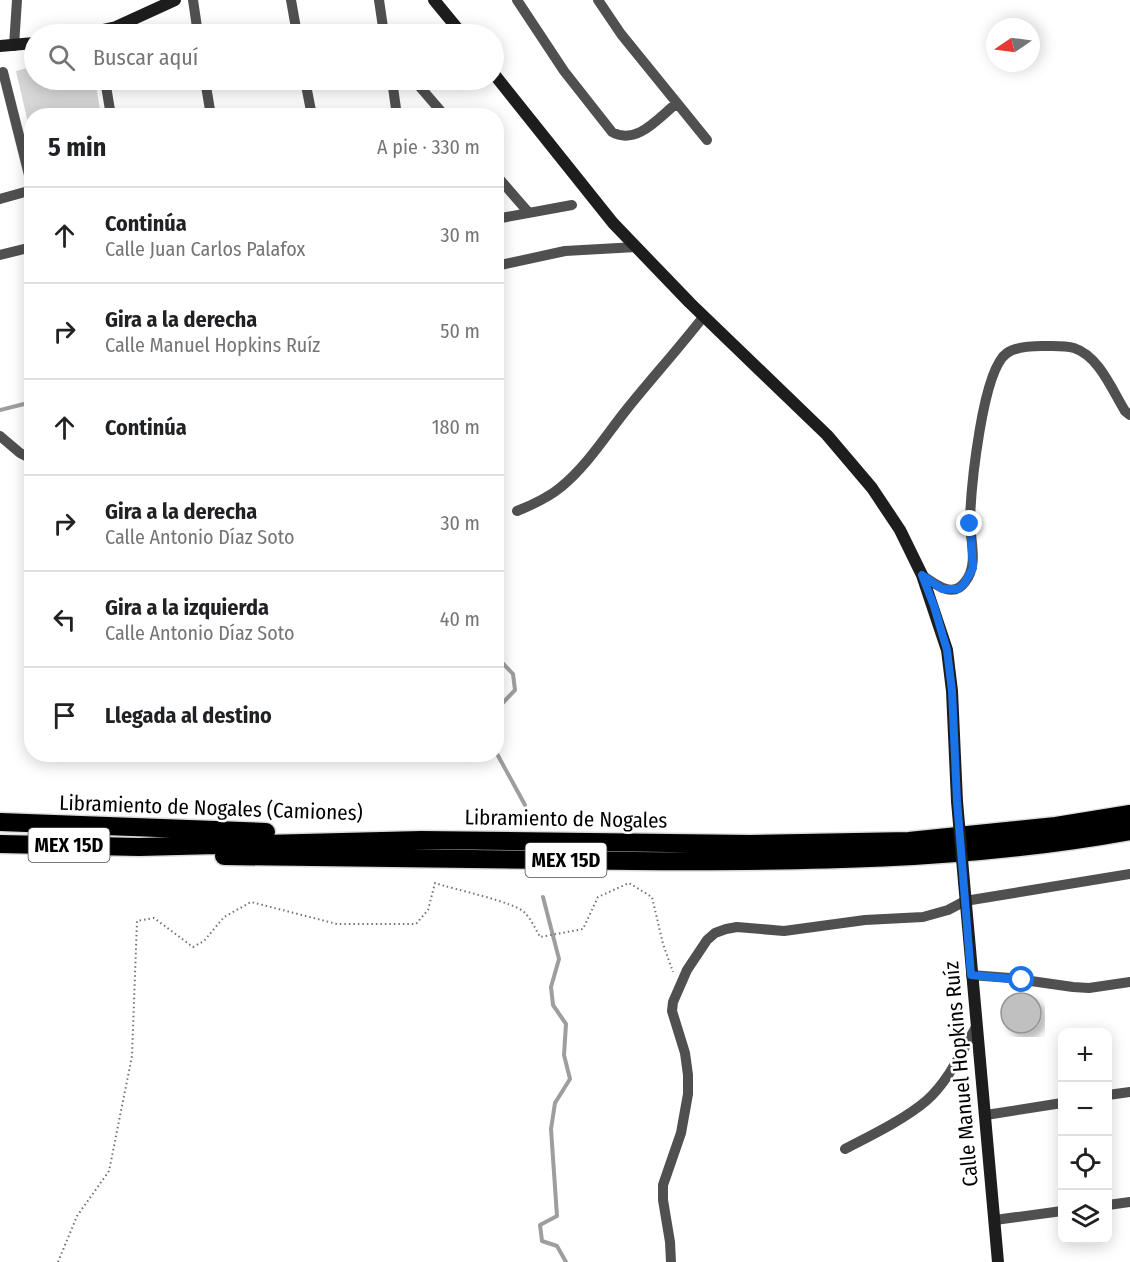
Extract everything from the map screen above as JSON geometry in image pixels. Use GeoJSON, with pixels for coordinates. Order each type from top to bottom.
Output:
{"type":"FeatureCollection","features":[{"type":"Feature","properties":{"kind":"highway","name":"Libramiento de Nogales"},"geometry":{"type":"LineString","coordinates":[[0,844],[148,846],[421,840],[750,844],[909,841],[1056,826],[1130,814]]}},
{"type":"Feature","properties":{"kind":"highway","name":"Libramiento de Nogales (Camiones)"},"geometry":{"type":"LineString","coordinates":[[0,822],[421,840]]}},
{"type":"Feature","properties":{"kind":"highway","name":"Libramiento de Nogales"},"geometry":{"type":"LineString","coordinates":[[0,852],[414,859],[800,861],[929,857],[1130,831]]}},
{"type":"Feature","properties":{"kind":"highway","name":"MEX 15D"},"geometry":{"type":"LineString","coordinates":[[0,833],[421,840]]}},
{"type":"Feature","properties":{"kind":"street"},"geometry":{"type":"LineString","coordinates":[[14,46],[17,0]]}},
{"type":"Feature","properties":{"kind":"street"},"geometry":{"type":"LineString","coordinates":[[193,0],[197,24]]}},
{"type":"Feature","properties":{"kind":"street"},"geometry":{"type":"LineString","coordinates":[[291,0],[295,24]]}},
{"type":"Feature","properties":{"kind":"street"},"geometry":{"type":"LineString","coordinates":[[379,0],[383,24]]}},
{"type":"Feature","properties":{"kind":"street"},"geometry":{"type":"LineString","coordinates":[[434,0],[454,24]]}},
{"type":"Feature","properties":{"kind":"street"},"geometry":{"type":"LineString","coordinates":[[517,0],[564,70],[612,132],[620,136],[631,136],[641,132],[677,103]]}},
{"type":"Feature","properties":{"kind":"street"},"geometry":{"type":"LineString","coordinates":[[598,0],[621,34],[707,140]]}},
{"type":"Feature","properties":{"kind":"street"},"geometry":{"type":"LineString","coordinates":[[122,24],[140,18],[172,1]]}},
{"type":"Feature","properties":{"kind":"street"},"geometry":{"type":"LineString","coordinates":[[0,46],[24,44]]}},
{"type":"Feature","properties":{"kind":"street"},"geometry":{"type":"LineString","coordinates":[[3,72],[24,157]]}},
{"type":"Feature","properties":{"kind":"street","name":"Calle Manuel Hopkins Ruíz"},"geometry":{"type":"LineString","coordinates":[[504,87],[613,223],[704,316],[827,435],[872,488],[900,530],[922,575],[947,650],[971,975],[986,1115],[998,1262]]}},
{"type":"Feature","properties":{"kind":"street"},"geometry":{"type":"LineString","coordinates":[[107,90],[110,108]]}},
{"type":"Feature","properties":{"kind":"street"},"geometry":{"type":"LineString","coordinates":[[207,90],[210,108]]}},
{"type":"Feature","properties":{"kind":"street"},"geometry":{"type":"LineString","coordinates":[[307,90],[310,108]]}},
{"type":"Feature","properties":{"kind":"street"},"geometry":{"type":"LineString","coordinates":[[393,90],[396,108]]}},
{"type":"Feature","properties":{"kind":"street"},"geometry":{"type":"LineString","coordinates":[[423,90],[438,108]]}},
{"type":"Feature","properties":{"kind":"street"},"geometry":{"type":"LineString","coordinates":[[504,185],[529,213]]}},
{"type":"Feature","properties":{"kind":"street"},"geometry":{"type":"LineString","coordinates":[[0,199],[24,192]]}},
{"type":"Feature","properties":{"kind":"street"},"geometry":{"type":"LineString","coordinates":[[504,218],[572,205]]}},
{"type":"Feature","properties":{"kind":"street"},"geometry":{"type":"LineString","coordinates":[[504,264],[565,251],[636,247]]}},
{"type":"Feature","properties":{"kind":"street"},"geometry":{"type":"LineString","coordinates":[[0,255],[24,249]]}},
{"type":"Feature","properties":{"kind":"street"},"geometry":{"type":"LineString","coordinates":[[516,511],[540,502],[561,488],[704,316]]}},
{"type":"Feature","properties":{"kind":"street"},"geometry":{"type":"LineString","coordinates":[[922,575],[942,589],[958,589],[964,584],[973,568],[971,492],[987,394],[998,362],[1006,354],[1016,349],[1033,346],[1073,348],[1086,355],[1098,368],[1125,411],[1130,415]]}},
{"type":"Feature","properties":{"kind":"street"},"geometry":{"type":"LineString","coordinates":[[0,436],[24,455]]}},
{"type":"Feature","properties":{"kind":"street"},"geometry":{"type":"LineString","coordinates":[[671,1262],[663,1185],[681,1133],[688,1094],[685,1053],[672,1011],[687,970],[707,940],[715,933],[726,928],[737,927],[784,931],[865,920],[923,917],[948,910],[965,901],[1130,874]]}},
{"type":"Feature","properties":{"kind":"street"},"geometry":{"type":"LineString","coordinates":[[971,975],[1089,988],[1130,982]]}},
{"type":"Feature","properties":{"kind":"street"},"geometry":{"type":"LineString","coordinates":[[845,1149],[873,1135],[926,1101],[939,1087],[976,1027]]}},
{"type":"Feature","properties":{"kind":"street"},"geometry":{"type":"LineString","coordinates":[[1112,1094],[1130,1092]]}},
{"type":"Feature","properties":{"kind":"street"},"geometry":{"type":"LineString","coordinates":[[986,1115],[1058,1103]]}},
{"type":"Feature","properties":{"kind":"street"},"geometry":{"type":"LineString","coordinates":[[1112,1204],[1130,1202]]}},
{"type":"Feature","properties":{"kind":"street"},"geometry":{"type":"LineString","coordinates":[[995,1220],[1058,1212]]}},
{"type":"Feature","properties":{"kind":"path"},"geometry":{"type":"LineString","coordinates":[[58,1262],[77,1216],[109,1171],[132,1056],[137,921],[154,918],[193,947],[204,941],[224,916],[251,902],[337,924],[416,924],[428,910],[435,883],[524,911],[540,937],[584,929],[598,897],[629,883],[652,897],[663,944],[679,987]]}},
{"type":"Feature","properties":{"kind":"shaded area"},"geometry":{"type":"Polygon","coordinates":[[[24,69],[24,90],[97,90],[100,108],[25,108],[16,71],[24,69]]]}},
{"type":"Feature","properties":{"kind":"building"},"geometry":{"type":"Polygon","coordinates":[[[1021,993],[1035,999],[1041,1013],[1035,1027],[1021,1033],[1007,1027],[1001,1013],[1007,999],[1021,993]]]}},
{"type":"Feature","properties":{"kind":"waterway"},"geometry":{"type":"LineString","coordinates":[[0,410],[24,404]]}},
{"type":"Feature","properties":{"kind":"waterway"},"geometry":{"type":"LineString","coordinates":[[504,664],[513,674],[515,690],[504,702]]}},
{"type":"Feature","properties":{"kind":"waterway"},"geometry":{"type":"LineString","coordinates":[[501,762],[525,805]]}},
{"type":"Feature","properties":{"kind":"waterway"},"geometry":{"type":"LineString","coordinates":[[543,897],[559,959],[551,987],[553,1005],[566,1024],[564,1055],[570,1079],[555,1103],[551,1129],[557,1216],[540,1225],[542,1241],[557,1246],[566,1262]]}},
{"type":"Feature","properties":{"kind":"route"},"geometry":{"type":"LineString","coordinates":[[970,524],[973,568],[964,584],[958,589],[942,589],[922,575],[947,650],[952,691],[957,801],[971,975],[1022,980]]}}]}
